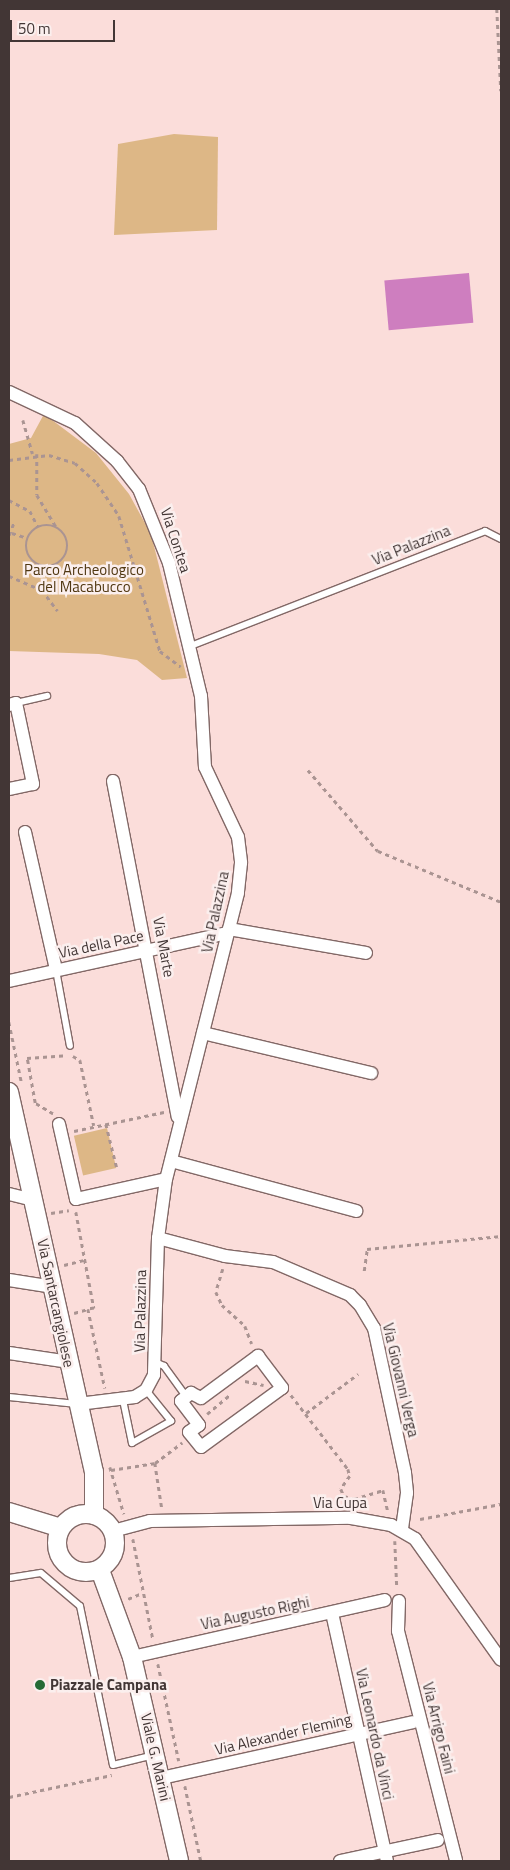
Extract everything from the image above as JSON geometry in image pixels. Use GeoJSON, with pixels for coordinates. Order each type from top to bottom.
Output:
{"type":"FeatureCollection","features":[{"type":"Feature","properties":{"kind":"main road","name":"Via Santarcangiolese"},"geometry":{"type":"LineString","coordinates":[[9,1092],[94,1472],[94,1515]]}},
{"type":"Feature","properties":{"kind":"main road"},"geometry":{"type":"LineString","coordinates":[[9,1512],[61,1528]]}},
{"type":"Feature","properties":{"kind":"main road"},"geometry":{"type":"LineString","coordinates":[[94,1515],[113,1531],[115,1549],[100,1570],[81,1573],[64,1564],[57,1547],[61,1528],[75,1516],[94,1515]]}},
{"type":"Feature","properties":{"kind":"main road","name":"Viale G. Marini"},"geometry":{"type":"LineString","coordinates":[[100,1570],[132,1657],[179,1861]]}},
{"type":"Feature","properties":{"kind":"street","name":"Via Contea"},"geometry":{"type":"LineString","coordinates":[[9,392],[75,423],[117,461],[139,489],[166,554],[187,648]]}},
{"type":"Feature","properties":{"kind":"street","name":"Via Palazzina"},"geometry":{"type":"LineString","coordinates":[[146,1390],[155,1362],[158,1238],[166,1179],[178,1121],[229,931],[241,863],[238,837],[205,767],[205,715],[187,648]]}},
{"type":"Feature","properties":{"kind":"street"},"geometry":{"type":"LineString","coordinates":[[9,789],[32,784],[12,704]]}},
{"type":"Feature","properties":{"kind":"street","name":"Via Marte"},"geometry":{"type":"LineString","coordinates":[[113,781],[149,951],[178,1121]]}},
{"type":"Feature","properties":{"kind":"street"},"geometry":{"type":"LineString","coordinates":[[25,832],[56,970]]}},
{"type":"Feature","properties":{"kind":"street","name":"Via della Pace"},"geometry":{"type":"LineString","coordinates":[[9,981],[149,951],[229,931]]}},
{"type":"Feature","properties":{"kind":"street"},"geometry":{"type":"LineString","coordinates":[[229,931],[366,953]]}},
{"type":"Feature","properties":{"kind":"street"},"geometry":{"type":"LineString","coordinates":[[203,1033],[371,1073]]}},
{"type":"Feature","properties":{"kind":"street"},"geometry":{"type":"LineString","coordinates":[[59,1121],[76,1199],[166,1179]]}},
{"type":"Feature","properties":{"kind":"street"},"geometry":{"type":"LineString","coordinates":[[171,1161],[356,1211]]}},
{"type":"Feature","properties":{"kind":"street"},"geometry":{"type":"LineString","coordinates":[[9,1194],[33,1200]]}},
{"type":"Feature","properties":{"kind":"street","name":"Via Giovanni Verga"},"geometry":{"type":"LineString","coordinates":[[158,1238],[225,1256],[273,1262],[350,1295],[360,1305],[374,1328],[405,1473],[407,1493],[399,1529]]}},
{"type":"Feature","properties":{"kind":"street"},"geometry":{"type":"LineString","coordinates":[[9,1280],[52,1287]]}},
{"type":"Feature","properties":{"kind":"street"},"geometry":{"type":"LineString","coordinates":[[9,1353],[69,1362]]}},
{"type":"Feature","properties":{"kind":"street"},"geometry":{"type":"LineString","coordinates":[[258,1356],[282,1388],[201,1447],[192,1436],[189,1432],[198,1425],[181,1401],[191,1393],[201,1398],[258,1356]]}},
{"type":"Feature","properties":{"kind":"street"},"geometry":{"type":"LineString","coordinates":[[78,1404],[123,1400],[146,1390]]}},
{"type":"Feature","properties":{"kind":"street","name":"Via Cupa"},"geometry":{"type":"LineString","coordinates":[[113,1531],[150,1521],[351,1518],[399,1529],[415,1539],[501,1660]]}},
{"type":"Feature","properties":{"kind":"street","name":"Via Augusto Righi"},"geometry":{"type":"LineString","coordinates":[[132,1657],[385,1600]]}},
{"type":"Feature","properties":{"kind":"street","name":"Via Arrigo Faini"},"geometry":{"type":"LineString","coordinates":[[399,1602],[398,1631],[456,1861]]}},
{"type":"Feature","properties":{"kind":"street","name":"Via Leonardo da Vinci"},"geometry":{"type":"LineString","coordinates":[[332,1613],[386,1856]]}},
{"type":"Feature","properties":{"kind":"street","name":"Via Alexander Fleming"},"geometry":{"type":"LineString","coordinates":[[161,1778],[412,1722]]}},
{"type":"Feature","properties":{"kind":"street"},"geometry":{"type":"LineString","coordinates":[[340,1861],[386,1856],[438,1840]]}},
{"type":"Feature","properties":{"kind":"lane","name":"Via Palazzina"},"geometry":{"type":"LineString","coordinates":[[187,648],[485,532],[501,538]]}},
{"type":"Feature","properties":{"kind":"lane"},"geometry":{"type":"LineString","coordinates":[[12,704],[47,696]]}},
{"type":"Feature","properties":{"kind":"lane"},"geometry":{"type":"LineString","coordinates":[[56,970],[70,1046]]}},
{"type":"Feature","properties":{"kind":"lane"},"geometry":{"type":"LineString","coordinates":[[155,1362],[164,1366],[186,1395]]}},
{"type":"Feature","properties":{"kind":"lane"},"geometry":{"type":"LineString","coordinates":[[123,1400],[132,1443],[171,1421],[146,1390]]}},
{"type":"Feature","properties":{"kind":"lane"},"geometry":{"type":"LineString","coordinates":[[9,1397],[78,1404]]}},
{"type":"Feature","properties":{"kind":"lane"},"geometry":{"type":"LineString","coordinates":[[9,1578],[41,1573],[80,1606],[113,1765],[155,1755]]}},
{"type":"Feature","properties":{"kind":"path"},"geometry":{"type":"LineString","coordinates":[[497,9],[496,43],[501,90]]}},
{"type":"Feature","properties":{"kind":"path"},"geometry":{"type":"LineString","coordinates":[[23,420],[35,454],[37,495],[56,527],[66,537],[68,551],[54,566],[34,563],[27,552],[28,538],[38,527],[56,527]]}},
{"type":"Feature","properties":{"kind":"path"},"geometry":{"type":"LineString","coordinates":[[9,460],[35,454],[75,463],[97,483],[119,516],[160,651],[194,672]]}},
{"type":"Feature","properties":{"kind":"path"},"geometry":{"type":"LineString","coordinates":[[9,500],[30,511],[38,527]]}},
{"type":"Feature","properties":{"kind":"path"},"geometry":{"type":"LineString","coordinates":[[9,535],[12,533],[14,522]]}},
{"type":"Feature","properties":{"kind":"path"},"geometry":{"type":"LineString","coordinates":[[12,533],[28,538]]}},
{"type":"Feature","properties":{"kind":"path"},"geometry":{"type":"LineString","coordinates":[[9,576],[42,590],[58,611]]}},
{"type":"Feature","properties":{"kind":"path"},"geometry":{"type":"LineString","coordinates":[[308,770],[378,851],[501,902]]}},
{"type":"Feature","properties":{"kind":"path"},"geometry":{"type":"LineString","coordinates":[[70,1046],[71,1054]]}},
{"type":"Feature","properties":{"kind":"path"},"geometry":{"type":"LineString","coordinates":[[59,1121],[35,1103],[27,1058],[71,1054],[80,1060],[94,1126]]}},
{"type":"Feature","properties":{"kind":"path"},"geometry":{"type":"LineString","coordinates":[[73,1131],[166,1112]]}},
{"type":"Feature","properties":{"kind":"path"},"geometry":{"type":"LineString","coordinates":[[106,1124],[117,1168]]}},
{"type":"Feature","properties":{"kind":"path"},"geometry":{"type":"LineString","coordinates":[[51,1213],[75,1208],[94,1308],[73,1313]]}},
{"type":"Feature","properties":{"kind":"path"},"geometry":{"type":"LineString","coordinates":[[364,1272],[367,1249],[501,1236]]}},
{"type":"Feature","properties":{"kind":"path"},"geometry":{"type":"LineString","coordinates":[[63,1266],[84,1260]]}},
{"type":"Feature","properties":{"kind":"path"},"geometry":{"type":"LineString","coordinates":[[88,1309],[108,1401]]}},
{"type":"Feature","properties":{"kind":"path"},"geometry":{"type":"LineString","coordinates":[[306,1413],[358,1374]]}},
{"type":"Feature","properties":{"kind":"path"},"geometry":{"type":"LineString","coordinates":[[111,1470],[155,1463],[203,1427],[208,1414]]}},
{"type":"Feature","properties":{"kind":"path"},"geometry":{"type":"LineString","coordinates":[[328,1443],[348,1469],[350,1476],[341,1488],[344,1496],[354,1499],[383,1490],[389,1513]]}},
{"type":"Feature","properties":{"kind":"path"},"geometry":{"type":"LineString","coordinates":[[155,1463],[163,1517]]}},
{"type":"Feature","properties":{"kind":"path"},"geometry":{"type":"LineString","coordinates":[[420,1519],[501,1504]]}},
{"type":"Feature","properties":{"kind":"path"},"geometry":{"type":"LineString","coordinates":[[399,1529],[399,1602]]}},
{"type":"Feature","properties":{"kind":"path"},"geometry":{"type":"LineString","coordinates":[[121,1601],[142,1593]]}},
{"type":"Feature","properties":{"kind":"path"},"geometry":{"type":"LineString","coordinates":[[9,1797],[114,1774],[113,1765]]}},
{"type":"Feature","properties":{"kind":"path"},"geometry":{"type":"LineString","coordinates":[[185,1786],[201,1861]]}},
{"type":"Feature","properties":{"kind":"green space"},"geometry":{"type":"Polygon","coordinates":[[[174,134],[218,137],[217,230],[114,235],[118,144],[174,134]]]}},
{"type":"Feature","properties":{"kind":"green space","name":"Parco Archeologico del Macabucco"},"geometry":{"type":"Polygon","coordinates":[[[44,414],[96,453],[129,494],[151,534],[187,678],[162,680],[137,660],[99,654],[9,651],[9,444],[31,438],[44,414]]]}},
{"type":"Feature","properties":{"kind":"green space"},"geometry":{"type":"Polygon","coordinates":[[[107,1128],[116,1168],[83,1176],[74,1136],[107,1128]]]}},
{"type":"Feature","properties":{"kind":"shaded area"},"geometry":{"type":"Polygon","coordinates":[[[469,273],[473,323],[389,330],[384,280],[469,273]]]}},
{"type":"Feature","properties":{"kind":"place","name":"Piazzale Campana"},"geometry":{"type":"Point","coordinates":[40,1685]}}]}
